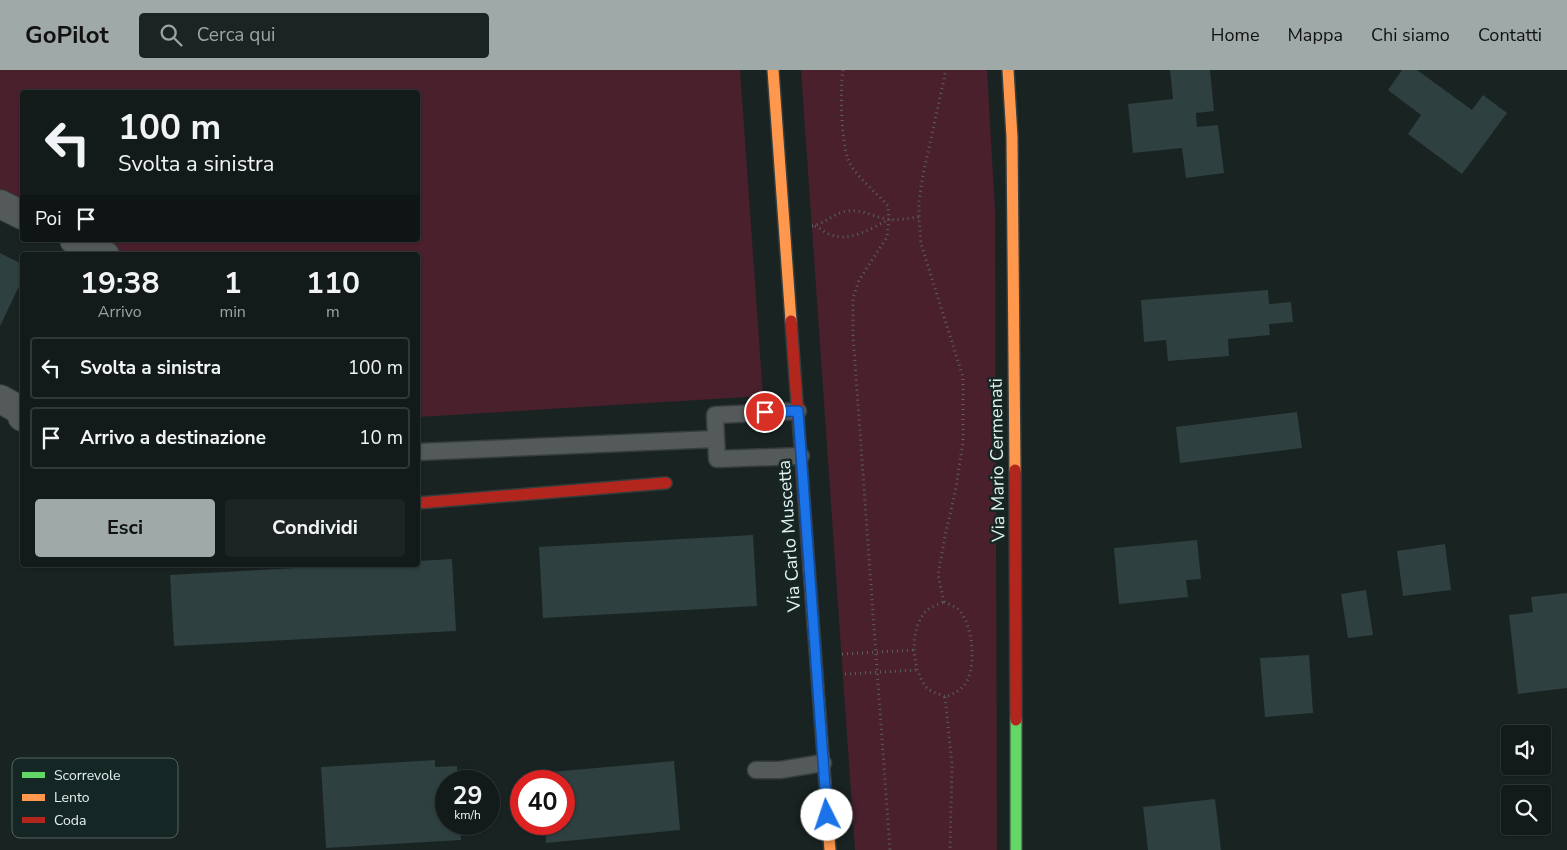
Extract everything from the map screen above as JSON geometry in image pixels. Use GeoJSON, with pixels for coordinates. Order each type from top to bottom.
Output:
{"type":"FeatureCollection","features":[{"type":"Feature","properties":{"kind":"street","name":"Via Carlo Muscetta"},"geometry":{"type":"LineString","coordinates":[[773,70],[830,850]]}},
{"type":"Feature","properties":{"kind":"street","name":"Via Mario Cermenati"},"geometry":{"type":"LineString","coordinates":[[1008,70],[1012,137],[1016,581],[1016,850]]}},
{"type":"Feature","properties":{"kind":"street"},"geometry":{"type":"LineString","coordinates":[[0,204],[20,214]]}},
{"type":"Feature","properties":{"kind":"street"},"geometry":{"type":"LineString","coordinates":[[78,242],[98,252]]}},
{"type":"Feature","properties":{"kind":"street"},"geometry":{"type":"LineString","coordinates":[[420,503],[666,483]]}},
{"type":"Feature","properties":{"kind":"lane"},"geometry":{"type":"LineString","coordinates":[[798,411],[715,415],[717,459],[801,456]]}},
{"type":"Feature","properties":{"kind":"lane"},"geometry":{"type":"LineString","coordinates":[[420,452],[716,439]]}},
{"type":"Feature","properties":{"kind":"lane"},"geometry":{"type":"LineString","coordinates":[[756,770],[780,770],[823,763]]}},
{"type":"Feature","properties":{"kind":"path"},"geometry":{"type":"LineString","coordinates":[[843,70],[842,126],[848,159],[862,179],[888,206],[887,237],[859,280],[853,298],[853,335],[890,850]]}},
{"type":"Feature","properties":{"kind":"path"},"geometry":{"type":"LineString","coordinates":[[944,602],[927,610],[916,629],[914,650],[917,670],[928,689],[945,696],[957,693],[967,681],[972,659],[972,636],[958,610],[944,602],[938,576],[963,442],[963,377],[921,244],[919,217],[919,201],[923,175],[946,70]]}},
{"type":"Feature","properties":{"kind":"path"},"geometry":{"type":"LineString","coordinates":[[785,230],[816,226],[829,217],[848,210],[864,212],[888,220]]}},
{"type":"Feature","properties":{"kind":"path"},"geometry":{"type":"LineString","coordinates":[[816,226],[829,234],[844,238],[858,235],[888,220],[919,217]]}},
{"type":"Feature","properties":{"kind":"path"},"geometry":{"type":"LineString","coordinates":[[816,655],[914,650]]}},
{"type":"Feature","properties":{"kind":"path"},"geometry":{"type":"LineString","coordinates":[[817,676],[917,670]]}},
{"type":"Feature","properties":{"kind":"path"},"geometry":{"type":"LineString","coordinates":[[945,696],[952,764],[950,850]]}},
{"type":"Feature","properties":{"kind":"shaded area"},"geometry":{"type":"Polygon","coordinates":[[[0,70],[740,70],[763,396],[420,417],[420,252],[81,252],[62,242],[420,242],[420,90],[20,90],[20,221],[0,211],[0,70]]]}},
{"type":"Feature","properties":{"kind":"shaded area"},"geometry":{"type":"Polygon","coordinates":[[[801,70],[987,70],[995,212],[997,850],[855,850],[801,70]]]}},
{"type":"Feature","properties":{"kind":"building"},"geometry":{"type":"Polygon","coordinates":[[[1170,70],[1210,70],[1214,111],[1196,113],[1197,127],[1218,125],[1224,173],[1186,178],[1182,148],[1133,153],[1128,104],[1173,99],[1170,70]]]}},
{"type":"Feature","properties":{"kind":"building"},"geometry":{"type":"Polygon","coordinates":[[[1402,70],[1417,70],[1472,110],[1483,95],[1507,113],[1462,174],[1408,134],[1421,115],[1388,90],[1402,70]]]}},
{"type":"Feature","properties":{"kind":"building"},"geometry":{"type":"Polygon","coordinates":[[[0,253],[20,263],[20,284],[0,326],[0,253]]]}},
{"type":"Feature","properties":{"kind":"building"},"geometry":{"type":"Polygon","coordinates":[[[1268,290],[1269,304],[1291,302],[1293,322],[1269,324],[1270,335],[1228,339],[1229,356],[1168,361],[1166,340],[1144,342],[1141,300],[1268,290]]]}},
{"type":"Feature","properties":{"kind":"building"},"geometry":{"type":"Polygon","coordinates":[[[1297,412],[1302,448],[1180,463],[1176,427],[1297,412]]]}},
{"type":"Feature","properties":{"kind":"building"},"geometry":{"type":"Polygon","coordinates":[[[753,535],[757,606],[543,618],[539,547],[753,535]]]}},
{"type":"Feature","properties":{"kind":"building"},"geometry":{"type":"Polygon","coordinates":[[[1197,540],[1201,579],[1186,580],[1188,597],[1119,604],[1114,548],[1197,540]]]}},
{"type":"Feature","properties":{"kind":"building"},"geometry":{"type":"Polygon","coordinates":[[[1445,544],[1451,590],[1403,596],[1397,551],[1445,544]]]}},
{"type":"Feature","properties":{"kind":"building"},"geometry":{"type":"Polygon","coordinates":[[[452,559],[456,631],[174,646],[170,575],[313,567],[420,567],[420,561],[452,559]]]}},
{"type":"Feature","properties":{"kind":"building"},"geometry":{"type":"Polygon","coordinates":[[[1366,590],[1373,635],[1348,638],[1341,594],[1366,590]]]}},
{"type":"Feature","properties":{"kind":"building"},"geometry":{"type":"Polygon","coordinates":[[[1567,593],[1567,688],[1518,694],[1509,615],[1533,612],[1531,597],[1567,593]]]}},
{"type":"Feature","properties":{"kind":"building"},"geometry":{"type":"Polygon","coordinates":[[[1309,655],[1313,713],[1265,717],[1260,658],[1309,655]]]}},
{"type":"Feature","properties":{"kind":"building"},"geometry":{"type":"Polygon","coordinates":[[[435,760],[435,767],[457,766],[457,770],[435,770],[435,835],[461,835],[461,840],[326,848],[321,767],[435,760]]]}},
{"type":"Feature","properties":{"kind":"building"},"geometry":{"type":"Polygon","coordinates":[[[674,761],[680,830],[546,843],[546,835],[575,835],[574,770],[674,761]]]}},
{"type":"Feature","properties":{"kind":"building"},"geometry":{"type":"Polygon","coordinates":[[[1215,799],[1221,850],[1148,850],[1143,807],[1215,799]]]}},
{"type":"Feature","properties":{"kind":"traffic: fast"},"geometry":{"type":"LineString","coordinates":[[1016,720],[1016,850]]}},
{"type":"Feature","properties":{"kind":"traffic: slow"},"geometry":{"type":"LineString","coordinates":[[773,70],[791,321]]}},
{"type":"Feature","properties":{"kind":"traffic: slow"},"geometry":{"type":"LineString","coordinates":[[1008,70],[1012,137],[1015,470]]}},
{"type":"Feature","properties":{"kind":"traffic: slow"},"geometry":{"type":"LineString","coordinates":[[809,568],[830,850]]}},
{"type":"Feature","properties":{"kind":"traffic: jam"},"geometry":{"type":"LineString","coordinates":[[791,321],[809,568]]}},
{"type":"Feature","properties":{"kind":"traffic: jam"},"geometry":{"type":"LineString","coordinates":[[1015,470],[1016,720]]}},
{"type":"Feature","properties":{"kind":"traffic: jam"},"geometry":{"type":"LineString","coordinates":[[420,503],[666,483]]}},
{"type":"Feature","properties":{"kind":"route"},"geometry":{"type":"LineString","coordinates":[[765,412],[798,411],[827,815]]}}]}
